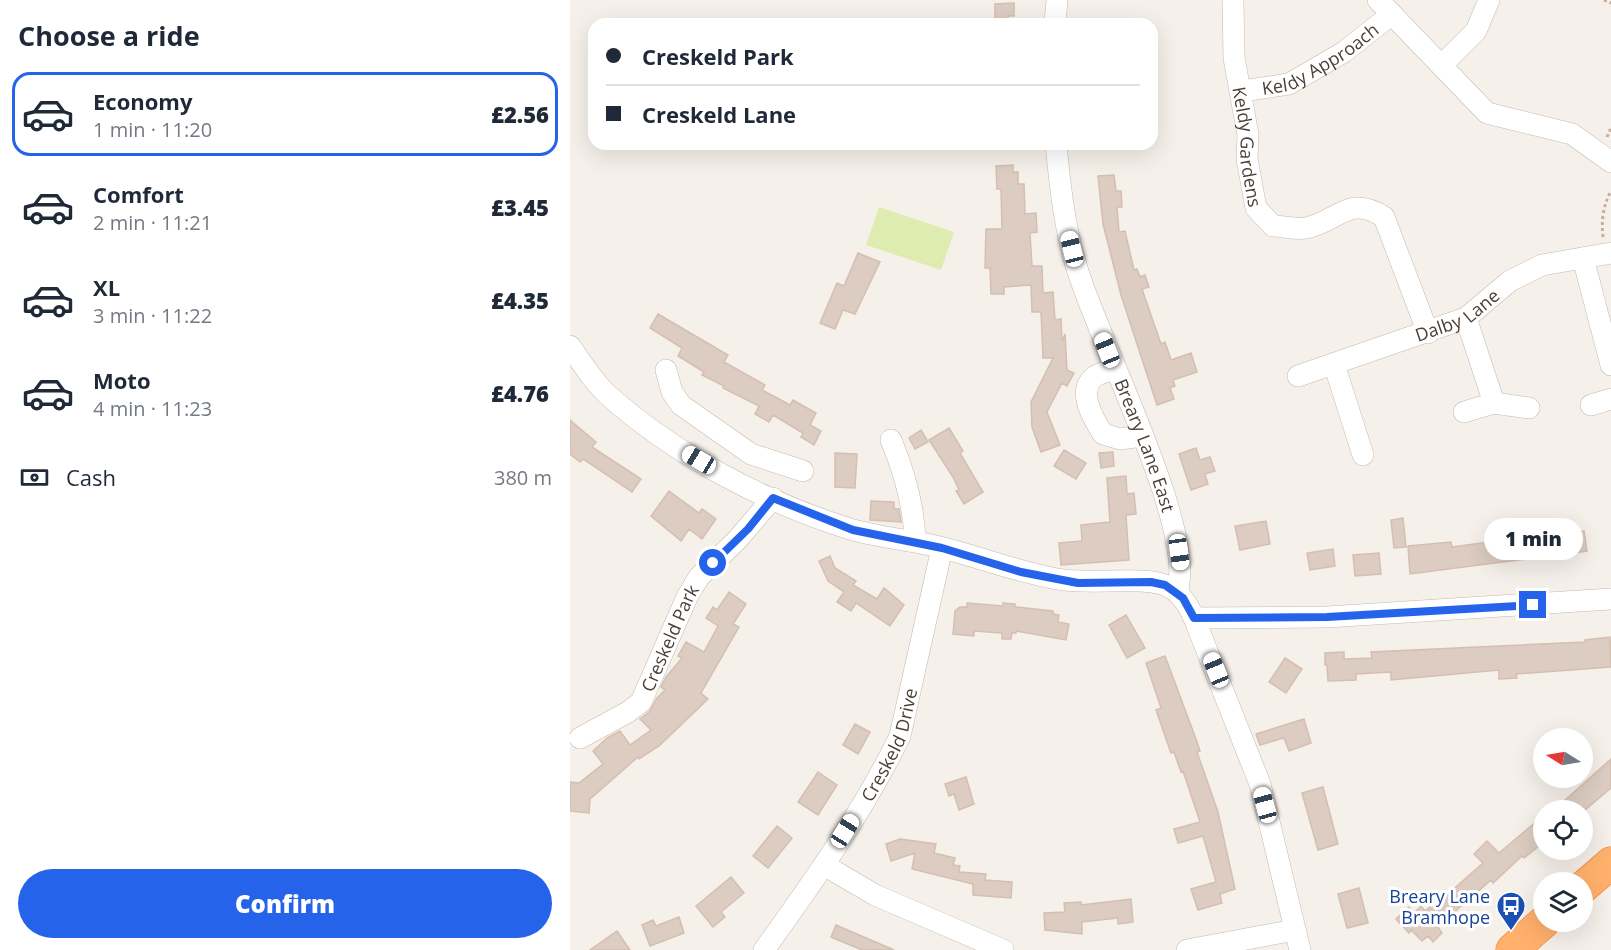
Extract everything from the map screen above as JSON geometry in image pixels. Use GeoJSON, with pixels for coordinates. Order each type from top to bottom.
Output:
{"type":"FeatureCollection","features":[{"type":"Feature","properties":{"kind":"highway"},"geometry":{"type":"LineString","coordinates":[[1593,879],[1611,863]]}},
{"type":"Feature","properties":{"kind":"highway"},"geometry":{"type":"LineString","coordinates":[[1512,950],[1533,932]]}},
{"type":"Feature","properties":{"kind":"street","name":"Keldy Gardens"},"geometry":{"type":"LineString","coordinates":[[1233,0],[1234,58],[1242,91],[1248,135],[1247,159],[1256,208],[1273,226],[1306,228],[1356,206],[1371,208],[1384,217],[1428,333]]}},
{"type":"Feature","properties":{"kind":"street"},"geometry":{"type":"LineString","coordinates":[[1442,65],[1476,31],[1490,0]]}},
{"type":"Feature","properties":{"kind":"street"},"geometry":{"type":"LineString","coordinates":[[1054,1],[1055,18]]}},
{"type":"Feature","properties":{"kind":"street","name":"Keldy Approach"},"geometry":{"type":"LineString","coordinates":[[1242,91],[1289,84],[1344,52],[1385,7]]}},
{"type":"Feature","properties":{"kind":"street"},"geometry":{"type":"LineString","coordinates":[[1385,7],[1487,113],[1572,134],[1611,162]]}},
{"type":"Feature","properties":{"kind":"street","name":"Breary Lane East"},"geometry":{"type":"LineString","coordinates":[[1057,150],[1063,215],[1076,267],[1157,472],[1175,536],[1181,570],[1177,592]]}},
{"type":"Feature","properties":{"kind":"street","name":"Dalby Lane"},"geometry":{"type":"LineString","coordinates":[[1298,376],[1466,318],[1510,281],[1542,265],[1608,253]]}},
{"type":"Feature","properties":{"kind":"street"},"geometry":{"type":"LineString","coordinates":[[1583,258],[1611,365]]}},
{"type":"Feature","properties":{"kind":"street"},"geometry":{"type":"LineString","coordinates":[[1466,318],[1494,403]]}},
{"type":"Feature","properties":{"kind":"street"},"geometry":{"type":"LineString","coordinates":[[570,346],[607,394],[686,452],[773,498],[853,530],[915,541],[1021,572],[1078,583],[1151,582],[1165,585],[1177,592],[1189,606],[1260,784],[1297,940],[1187,950]]}},
{"type":"Feature","properties":{"kind":"street"},"geometry":{"type":"LineString","coordinates":[[1334,364],[1363,455]]}},
{"type":"Feature","properties":{"kind":"street"},"geometry":{"type":"LineString","coordinates":[[1115,369],[1094,377],[1086,389],[1090,412],[1103,434],[1120,439],[1142,436]]}},
{"type":"Feature","properties":{"kind":"street"},"geometry":{"type":"LineString","coordinates":[[666,370],[672,392],[681,405],[752,454],[803,471]]}},
{"type":"Feature","properties":{"kind":"street"},"geometry":{"type":"LineString","coordinates":[[1464,412],[1494,403],[1529,408]]}},
{"type":"Feature","properties":{"kind":"street"},"geometry":{"type":"LineString","coordinates":[[891,440],[901,462],[914,525],[915,541]]}},
{"type":"Feature","properties":{"kind":"street"},"geometry":{"type":"LineString","coordinates":[[737,480],[752,454]]}},
{"type":"Feature","properties":{"kind":"street","name":"Creskeld Park"},"geometry":{"type":"LineString","coordinates":[[580,738],[628,712],[641,702],[687,597],[699,577],[737,540],[773,498]]}},
{"type":"Feature","properties":{"kind":"street","name":"Creskeld Drive"},"geometry":{"type":"LineString","coordinates":[[764,950],[824,866],[887,763],[900,736],[942,548]]}},
{"type":"Feature","properties":{"kind":"street"},"geometry":{"type":"LineString","coordinates":[[1194,618],[1327,617],[1611,599]]}},
{"type":"Feature","properties":{"kind":"street"},"geometry":{"type":"LineString","coordinates":[[824,866],[875,895],[1003,950]]}},
{"type":"Feature","properties":{"kind":"path"},"geometry":{"type":"LineString","coordinates":[[1604,0],[1611,3]]}},
{"type":"Feature","properties":{"kind":"path"},"geometry":{"type":"LineString","coordinates":[[1608,253],[1601,224],[1606,201],[1611,191]]}},
{"type":"Feature","properties":{"kind":"green space"},"geometry":{"type":"Polygon","coordinates":[[[879,207],[954,232],[941,270],[866,245],[879,207]]]}},
{"type":"Feature","properties":{"kind":"building"},"geometry":{"type":"Polygon","coordinates":[[[1014,3],[1014,16],[995,18],[995,4],[1014,3]]]}},
{"type":"Feature","properties":{"kind":"building"},"geometry":{"type":"Polygon","coordinates":[[[1013,165],[1013,172],[1018,172],[1018,184],[1024,184],[1025,214],[1036,213],[1037,232],[1030,233],[1032,266],[1042,266],[1043,293],[1053,292],[1055,320],[1061,319],[1062,341],[1065,334],[1067,370],[1074,373],[1067,386],[1062,383],[1047,412],[1060,445],[1041,452],[1032,427],[1031,402],[1053,358],[1043,358],[1041,312],[1032,312],[1031,285],[1004,287],[1004,294],[991,294],[990,268],[985,268],[986,229],[1002,229],[1001,189],[997,189],[996,166],[1013,165]]]}},
{"type":"Feature","properties":{"kind":"building"},"geometry":{"type":"Polygon","coordinates":[[[1114,175],[1116,191],[1121,191],[1122,207],[1117,207],[1119,232],[1125,231],[1134,270],[1137,269],[1140,277],[1145,275],[1149,287],[1142,289],[1161,344],[1165,342],[1171,360],[1191,353],[1197,372],[1173,380],[1175,386],[1170,388],[1174,399],[1157,405],[1121,295],[1103,224],[1098,176],[1114,175]]]}},
{"type":"Feature","properties":{"kind":"building"},"geometry":{"type":"Polygon","coordinates":[[[858,253],[880,262],[855,314],[843,310],[835,329],[820,323],[837,283],[844,286],[858,253]]]}},
{"type":"Feature","properties":{"kind":"building"},"geometry":{"type":"Polygon","coordinates":[[[658,314],[728,355],[724,362],[765,385],[762,390],[790,405],[793,400],[816,413],[810,425],[821,431],[814,445],[801,437],[803,433],[773,415],[769,422],[755,414],[759,406],[723,388],[724,386],[702,375],[704,372],[678,356],[682,348],[650,328],[658,314]]]}},
{"type":"Feature","properties":{"kind":"building"},"geometry":{"type":"Polygon","coordinates":[[[570,420],[596,442],[592,447],[641,479],[632,492],[583,459],[580,462],[570,454],[570,420]]]}},
{"type":"Feature","properties":{"kind":"building"},"geometry":{"type":"Polygon","coordinates":[[[949,428],[963,451],[960,453],[983,492],[964,504],[956,491],[959,490],[953,477],[929,440],[949,428]]]}},
{"type":"Feature","properties":{"kind":"building"},"geometry":{"type":"Polygon","coordinates":[[[921,430],[928,442],[915,449],[909,438],[921,430]]]}},
{"type":"Feature","properties":{"kind":"building"},"geometry":{"type":"Polygon","coordinates":[[[1196,448],[1200,460],[1210,457],[1215,471],[1205,474],[1208,484],[1191,490],[1179,454],[1196,448]]]}},
{"type":"Feature","properties":{"kind":"building"},"geometry":{"type":"Polygon","coordinates":[[[1064,450],[1086,463],[1076,479],[1054,466],[1064,450]]]}},
{"type":"Feature","properties":{"kind":"building"},"geometry":{"type":"Polygon","coordinates":[[[1113,452],[1114,466],[1101,468],[1099,453],[1113,452]]]}},
{"type":"Feature","properties":{"kind":"building"},"geometry":{"type":"Polygon","coordinates":[[[835,453],[857,454],[855,488],[835,487],[835,453]]]}},
{"type":"Feature","properties":{"kind":"building"},"geometry":{"type":"Polygon","coordinates":[[[1126,476],[1127,494],[1134,493],[1136,514],[1126,515],[1129,560],[1061,565],[1059,543],[1082,541],[1081,525],[1110,522],[1107,478],[1126,476]]]}},
{"type":"Feature","properties":{"kind":"building"},"geometry":{"type":"Polygon","coordinates":[[[669,491],[699,513],[702,509],[716,519],[702,539],[689,529],[681,541],[651,516],[669,491]]]}},
{"type":"Feature","properties":{"kind":"building"},"geometry":{"type":"Polygon","coordinates":[[[871,501],[894,502],[894,509],[899,509],[901,522],[870,520],[871,501]]]}},
{"type":"Feature","properties":{"kind":"building"},"geometry":{"type":"Polygon","coordinates":[[[1403,518],[1406,547],[1394,548],[1391,520],[1403,518]]]}},
{"type":"Feature","properties":{"kind":"building"},"geometry":{"type":"Polygon","coordinates":[[[1266,521],[1270,544],[1240,550],[1235,526],[1266,521]]]}},
{"type":"Feature","properties":{"kind":"building"},"geometry":{"type":"Polygon","coordinates":[[[1532,529],[1533,538],[1584,531],[1587,551],[1410,574],[1408,546],[1451,542],[1452,547],[1504,540],[1521,537],[1520,530],[1532,529]]]}},
{"type":"Feature","properties":{"kind":"building"},"geometry":{"type":"Polygon","coordinates":[[[1333,549],[1335,566],[1310,570],[1307,553],[1333,549]]]}},
{"type":"Feature","properties":{"kind":"building"},"geometry":{"type":"Polygon","coordinates":[[[1379,553],[1381,574],[1355,576],[1353,555],[1379,553]]]}},
{"type":"Feature","properties":{"kind":"building"},"geometry":{"type":"Polygon","coordinates":[[[830,556],[835,568],[856,581],[853,585],[877,599],[884,588],[904,605],[890,626],[856,603],[851,611],[837,602],[844,592],[828,581],[819,561],[830,556]]]}},
{"type":"Feature","properties":{"kind":"building"},"geometry":{"type":"Polygon","coordinates":[[[729,592],[746,604],[733,624],[739,627],[701,693],[708,699],[659,746],[639,759],[638,757],[590,799],[589,813],[570,811],[570,782],[579,783],[603,764],[593,751],[607,738],[620,731],[630,745],[651,730],[640,719],[649,712],[665,690],[661,687],[666,677],[682,658],[678,656],[686,642],[704,652],[718,626],[706,618],[713,607],[717,610],[729,592]]]}},
{"type":"Feature","properties":{"kind":"building"},"geometry":{"type":"Polygon","coordinates":[[[967,603],[1003,606],[1003,603],[1015,604],[1015,607],[1053,611],[1053,614],[1059,615],[1058,622],[1069,624],[1066,640],[1016,631],[1012,633],[1011,639],[1002,639],[1002,633],[974,631],[974,636],[953,634],[955,611],[960,607],[967,607],[967,603]]]}},
{"type":"Feature","properties":{"kind":"building"},"geometry":{"type":"Polygon","coordinates":[[[1126,615],[1145,648],[1127,658],[1109,625],[1126,615]]]}},
{"type":"Feature","properties":{"kind":"building"},"geometry":{"type":"Polygon","coordinates":[[[1610,637],[1611,667],[1516,674],[1517,678],[1499,679],[1499,670],[1391,680],[1391,672],[1356,674],[1356,680],[1328,681],[1327,665],[1325,665],[1325,653],[1344,652],[1344,659],[1372,658],[1371,652],[1585,642],[1585,640],[1610,637]]]}},
{"type":"Feature","properties":{"kind":"building"},"geometry":{"type":"Polygon","coordinates":[[[1165,656],[1200,751],[1197,752],[1218,812],[1235,889],[1220,894],[1222,903],[1198,910],[1191,889],[1216,882],[1203,836],[1178,843],[1174,829],[1200,822],[1183,771],[1181,772],[1174,752],[1171,753],[1156,710],[1161,708],[1146,663],[1165,656]]]}},
{"type":"Feature","properties":{"kind":"building"},"geometry":{"type":"Polygon","coordinates":[[[1285,658],[1302,669],[1286,693],[1269,682],[1285,658]]]}},
{"type":"Feature","properties":{"kind":"building"},"geometry":{"type":"Polygon","coordinates":[[[1304,719],[1311,743],[1289,751],[1284,738],[1260,745],[1256,734],[1304,719]]]}},
{"type":"Feature","properties":{"kind":"building"},"geometry":{"type":"Polygon","coordinates":[[[855,724],[870,732],[858,754],[843,745],[855,724]]]}},
{"type":"Feature","properties":{"kind":"building"},"geometry":{"type":"Polygon","coordinates":[[[1611,759],[1611,788],[1593,803],[1593,800],[1565,800],[1579,788],[1593,788],[1593,775],[1611,759]]]}},
{"type":"Feature","properties":{"kind":"building"},"geometry":{"type":"Polygon","coordinates":[[[818,772],[837,785],[818,815],[798,802],[818,772]]]}},
{"type":"Feature","properties":{"kind":"building"},"geometry":{"type":"Polygon","coordinates":[[[966,777],[974,804],[959,810],[954,794],[949,796],[945,784],[966,777]]]}},
{"type":"Feature","properties":{"kind":"building"},"geometry":{"type":"Polygon","coordinates":[[[1323,787],[1338,844],[1318,850],[1302,793],[1323,787]]]}},
{"type":"Feature","properties":{"kind":"building"},"geometry":{"type":"Polygon","coordinates":[[[1533,824],[1533,851],[1524,858],[1522,856],[1493,883],[1491,880],[1450,916],[1438,927],[1442,933],[1433,942],[1428,936],[1422,941],[1411,930],[1409,933],[1396,919],[1409,907],[1414,913],[1421,906],[1425,911],[1430,907],[1431,909],[1483,863],[1474,854],[1487,841],[1499,853],[1533,824]]]}},
{"type":"Feature","properties":{"kind":"building"},"geometry":{"type":"Polygon","coordinates":[[[777,826],[792,838],[768,868],[753,856],[777,826]]]}},
{"type":"Feature","properties":{"kind":"building"},"geometry":{"type":"Polygon","coordinates":[[[900,839],[936,844],[934,853],[955,858],[953,865],[960,866],[959,872],[986,874],[985,880],[1012,882],[1011,898],[973,895],[973,884],[912,869],[915,853],[891,861],[886,844],[900,839]]]}},
{"type":"Feature","properties":{"kind":"building"},"geometry":{"type":"Polygon","coordinates":[[[731,877],[744,893],[721,912],[725,917],[713,927],[696,906],[731,877]]]}},
{"type":"Feature","properties":{"kind":"building"},"geometry":{"type":"Polygon","coordinates":[[[1359,888],[1368,923],[1347,928],[1338,894],[1359,888]]]}},
{"type":"Feature","properties":{"kind":"building"},"geometry":{"type":"Polygon","coordinates":[[[1131,899],[1133,922],[1118,924],[1118,918],[1082,922],[1082,934],[1045,930],[1044,913],[1065,912],[1064,903],[1081,902],[1081,905],[1131,899]]]}},
{"type":"Feature","properties":{"kind":"building"},"geometry":{"type":"Polygon","coordinates":[[[679,917],[684,933],[650,946],[642,925],[653,920],[656,926],[679,917]]]}},
{"type":"Feature","properties":{"kind":"building"},"geometry":{"type":"Polygon","coordinates":[[[836,925],[894,950],[862,950],[831,937],[836,925]]]}},
{"type":"Feature","properties":{"kind":"building"},"geometry":{"type":"Polygon","coordinates":[[[617,931],[630,950],[590,950],[617,931]]]}},
{"type":"Feature","properties":{"kind":"place","name":"Breary Lane Bramhope"},"geometry":{"type":"Point","coordinates":[1511,932]}},
{"type":"Feature","properties":{"kind":"route"},"geometry":{"type":"LineString","coordinates":[[713,563],[748,529],[773,498],[853,530],[915,541],[983,559],[1021,572],[1078,583],[1151,582],[1165,585],[1183,598],[1194,618],[1211,616],[1327,617],[1533,605]]}}]}
